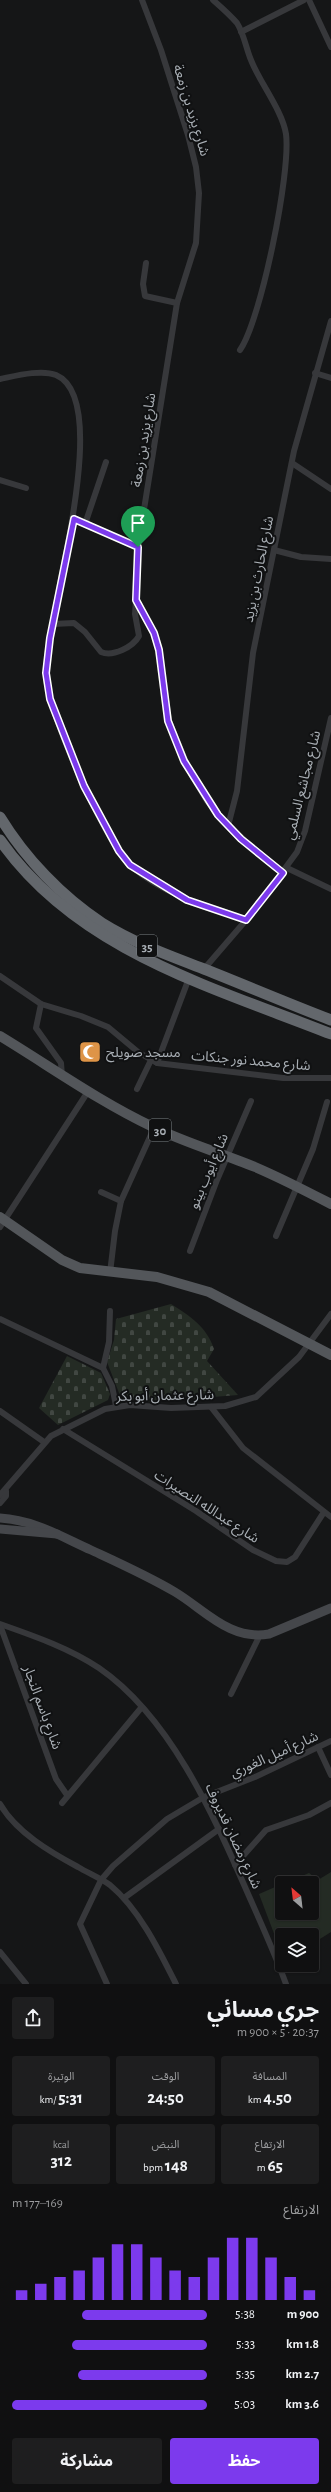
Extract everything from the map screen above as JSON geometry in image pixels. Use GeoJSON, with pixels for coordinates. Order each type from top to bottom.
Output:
{"type":"FeatureCollection","features":[{"type":"Feature","properties":{"kind":"highway","name":"35"},"geometry":{"type":"LineString","coordinates":[[0,817],[26,853],[46,876],[73,901],[102,923],[150,948],[331,1020]]}},
{"type":"Feature","properties":{"kind":"highway","name":"35"},"geometry":{"type":"LineString","coordinates":[[0,840],[50,897],[78,920],[124,948],[189,978],[331,1034]]}},
{"type":"Feature","properties":{"kind":"main road","name":"30"},"geometry":{"type":"LineString","coordinates":[[0,1036],[62,1076],[154,1128],[297,1186],[331,1204]]}},
{"type":"Feature","properties":{"kind":"main road"},"geometry":{"type":"LineString","coordinates":[[1,1221],[62,1260],[80,1268],[110,1273],[157,1277],[191,1286],[331,1355]]}},
{"type":"Feature","properties":{"kind":"street","name":"شارع يزيد بن زمعة"},"geometry":{"type":"LineString","coordinates":[[53,624],[74,623],[80,626],[100,652],[110,654],[129,646],[140,636],[135,614],[138,547],[177,303],[196,243],[198,181],[188,135],[161,50],[142,0]]}},
{"type":"Feature","properties":{"kind":"street"},"geometry":{"type":"LineString","coordinates":[[213,0],[236,23],[241,32],[250,60],[286,134],[286,160],[282,192],[254,321],[240,350]]}},
{"type":"Feature","properties":{"kind":"street"},"geometry":{"type":"LineString","coordinates":[[241,32],[304,0]]}},
{"type":"Feature","properties":{"kind":"street"},"geometry":{"type":"LineString","coordinates":[[309,0],[331,47]]}},
{"type":"Feature","properties":{"kind":"street"},"geometry":{"type":"LineString","coordinates":[[146,264],[143,284],[145,296],[177,303]]}},
{"type":"Feature","properties":{"kind":"street","name":"شارع الحارث بن يزيد"},"geometry":{"type":"LineString","coordinates":[[228,826],[237,791],[245,702],[253,653],[274,550],[292,463],[315,373],[331,321]]}},
{"type":"Feature","properties":{"kind":"street"},"geometry":{"type":"LineString","coordinates":[[0,379],[48,373],[65,381],[73,393],[78,414],[80,438],[74,519],[53,624],[46,673],[50,699],[84,786],[122,856],[134,868],[187,900],[246,920]]}},
{"type":"Feature","properties":{"kind":"street"},"geometry":{"type":"LineString","coordinates":[[315,373],[331,378]]}},
{"type":"Feature","properties":{"kind":"street"},"geometry":{"type":"LineString","coordinates":[[85,524],[106,462]]}},
{"type":"Feature","properties":{"kind":"street"},"geometry":{"type":"LineString","coordinates":[[292,463],[331,489]]}},
{"type":"Feature","properties":{"kind":"street"},"geometry":{"type":"LineString","coordinates":[[0,480],[26,488]]}},
{"type":"Feature","properties":{"kind":"street"},"geometry":{"type":"LineString","coordinates":[[74,519],[138,547]]}},
{"type":"Feature","properties":{"kind":"street"},"geometry":{"type":"LineString","coordinates":[[274,550],[302,557],[331,559]]}},
{"type":"Feature","properties":{"kind":"street"},"geometry":{"type":"LineString","coordinates":[[136,600],[151,624],[156,642],[168,721],[175,741],[198,786],[228,826],[285,870],[331,889]]}},
{"type":"Feature","properties":{"kind":"street","name":"شارع مجاشع السلمي"},"geometry":{"type":"LineString","coordinates":[[204,969],[246,920],[285,870],[302,840],[331,718]]}},
{"type":"Feature","properties":{"kind":"street"},"geometry":{"type":"LineString","coordinates":[[0,976],[41,1004],[81,1016],[108,1027],[154,1062]]}},
{"type":"Feature","properties":{"kind":"street"},"geometry":{"type":"LineString","coordinates":[[137,1089],[154,1062],[189,978]]}},
{"type":"Feature","properties":{"kind":"street"},"geometry":{"type":"LineString","coordinates":[[41,1004],[37,1029],[61,1063],[62,1076]]}},
{"type":"Feature","properties":{"kind":"street","name":"شارع محمد نور جنكات"},"geometry":{"type":"LineString","coordinates":[[154,1062],[283,1078],[331,1078]]}},
{"type":"Feature","properties":{"kind":"street"},"geometry":{"type":"LineString","coordinates":[[1,1221],[89,1090]]}},
{"type":"Feature","properties":{"kind":"street","name":"شارع أيوب بينو"},"geometry":{"type":"LineString","coordinates":[[190,1251],[251,1101]]}},
{"type":"Feature","properties":{"kind":"street"},"geometry":{"type":"LineString","coordinates":[[276,1236],[313,1149],[327,1102]]}},
{"type":"Feature","properties":{"kind":"street"},"geometry":{"type":"LineString","coordinates":[[110,1273],[115,1231],[121,1201],[154,1128]]}},
{"type":"Feature","properties":{"kind":"street"},"geometry":{"type":"LineString","coordinates":[[101,1192],[121,1201]]}},
{"type":"Feature","properties":{"kind":"street"},"geometry":{"type":"LineString","coordinates":[[102,1368],[109,1342],[110,1311]]}},
{"type":"Feature","properties":{"kind":"street","name":"شارع عثمان أبو بكر"},"geometry":{"type":"LineString","coordinates":[[0,1503],[6,1496],[3,1493],[44,1442],[63,1429],[105,1409],[116,1406],[211,1407],[237,1404],[256,1397],[272,1384],[310,1344],[331,1314]]}},
{"type":"Feature","properties":{"kind":"street"},"geometry":{"type":"LineString","coordinates":[[0,1319],[102,1368],[112,1386],[116,1406]]}},
{"type":"Feature","properties":{"kind":"street"},"geometry":{"type":"LineString","coordinates":[[211,1407],[243,1448],[331,1517]]}},
{"type":"Feature","properties":{"kind":"street"},"geometry":{"type":"LineString","coordinates":[[0,1411],[44,1442]]}},
{"type":"Feature","properties":{"kind":"street","name":"شارع عبدالله النصيرات"},"geometry":{"type":"LineString","coordinates":[[63,1429],[196,1511],[257,1553],[276,1561],[287,1562],[295,1557],[324,1512]]}},
{"type":"Feature","properties":{"kind":"street"},"geometry":{"type":"LineString","coordinates":[[0,1518],[33,1523],[52,1530],[57,1534],[154,1580],[226,1627],[240,1633],[260,1635],[297,1624],[331,1608]]}},
{"type":"Feature","properties":{"kind":"street"},"geometry":{"type":"LineString","coordinates":[[0,1529],[57,1534]]}},
{"type":"Feature","properties":{"kind":"street","name":"شارع رمضان قديروف"},"geometry":{"type":"LineString","coordinates":[[0,1624],[29,1634],[83,1658],[116,1682],[141,1708],[166,1739],[204,1797],[286,1984]]}},
{"type":"Feature","properties":{"kind":"street","name":"شارع باسم النجار"},"geometry":{"type":"LineString","coordinates":[[0,1624],[56,1779],[67,1795]]}},
{"type":"Feature","properties":{"kind":"street"},"geometry":{"type":"LineString","coordinates":[[231,1694],[260,1635]]}},
{"type":"Feature","properties":{"kind":"street"},"geometry":{"type":"LineString","coordinates":[[62,1803],[67,1795],[141,1708]]}},
{"type":"Feature","properties":{"kind":"street","name":"شارع أميل الغوري"},"geometry":{"type":"LineString","coordinates":[[101,1880],[149,1833],[185,1807],[204,1797],[255,1777],[331,1741]]}},
{"type":"Feature","properties":{"kind":"street"},"geometry":{"type":"LineString","coordinates":[[318,1747],[331,1775]]}},
{"type":"Feature","properties":{"kind":"street"},"geometry":{"type":"LineString","coordinates":[[235,1865],[266,1830],[309,1815],[331,1803]]}},
{"type":"Feature","properties":{"kind":"street"},"geometry":{"type":"LineString","coordinates":[[0,1804],[6,1813],[38,1843],[101,1880],[124,1898],[166,1963],[176,1984]]}},
{"type":"Feature","properties":{"kind":"street"},"geometry":{"type":"LineString","coordinates":[[124,1898],[219,1829]]}},
{"type":"Feature","properties":{"kind":"street"},"geometry":{"type":"LineString","coordinates":[[101,1880],[80,1924],[107,1984]]}},
{"type":"Feature","properties":{"kind":"street"},"geometry":{"type":"LineString","coordinates":[[0,1952],[26,1984]]}},
{"type":"Feature","properties":{"kind":"green space"},"geometry":{"type":"Polygon","coordinates":[[[171,1304],[197,1323],[207,1334],[214,1349],[207,1361],[238,1395],[148,1402],[121,1398],[107,1362],[114,1340],[116,1319],[171,1304]]]}},
{"type":"Feature","properties":{"kind":"green space"},"geometry":{"type":"Polygon","coordinates":[[[67,1356],[101,1373],[110,1394],[108,1400],[58,1425],[39,1408],[67,1356]]]}},
{"type":"Feature","properties":{"kind":"green space"},"geometry":{"type":"Polygon","coordinates":[[[331,1872],[331,1932],[319,1940],[319,1928],[275,1928],[275,1936],[259,1894],[275,1887],[275,1920],[319,1920],[319,1879],[331,1872]]]}},
{"type":"Feature","properties":{"kind":"green space"},"geometry":{"type":"Polygon","coordinates":[[[309,1873],[313,1876],[302,1876],[309,1873]]]}},
{"type":"Feature","properties":{"kind":"place","name":"مسجد صويلح"},"geometry":{"type":"Point","coordinates":[90,1052]}},
{"type":"Feature","properties":{"kind":"route"},"geometry":{"type":"LineString","coordinates":[[74,519],[138,547],[135,590],[136,600],[151,624],[159,650],[159,662],[164,684],[168,721],[175,741],[191,774],[207,801],[218,815],[241,839],[283,873],[246,920],[203,907],[187,900],[134,868],[126,860],[119,851],[84,786],[50,699],[46,680],[48,652],[74,519]]}}]}
